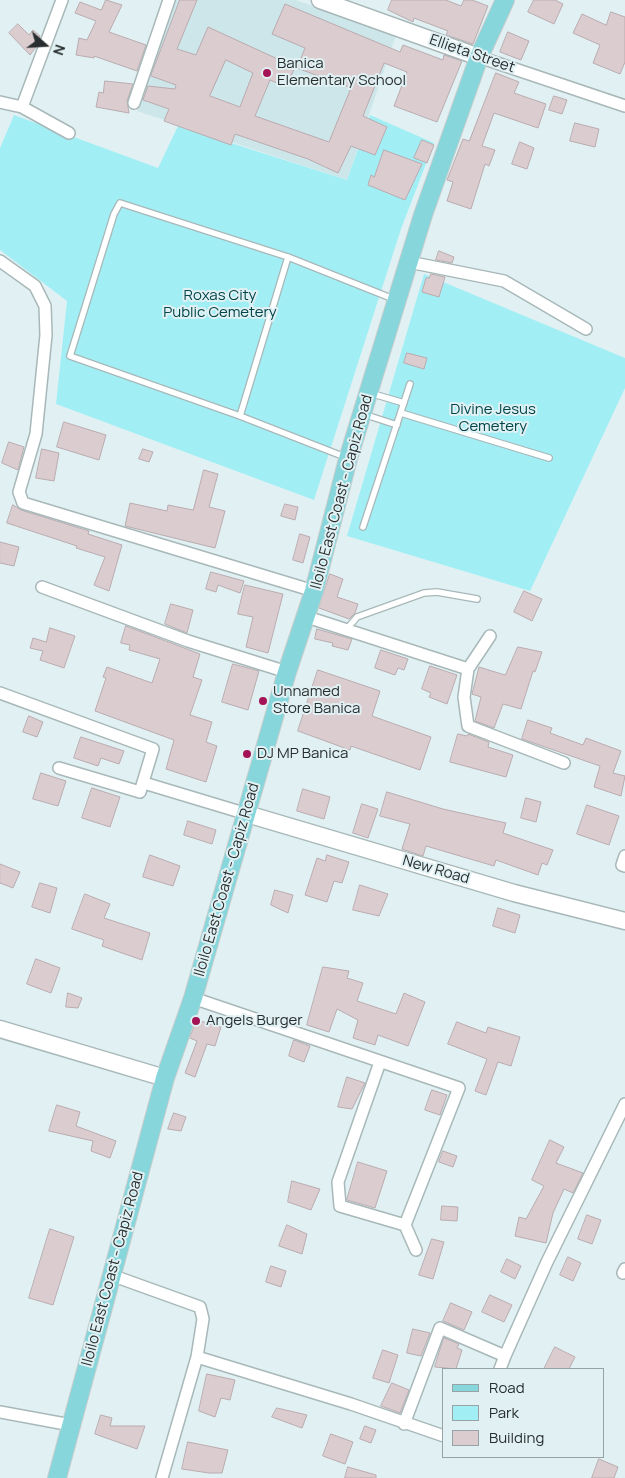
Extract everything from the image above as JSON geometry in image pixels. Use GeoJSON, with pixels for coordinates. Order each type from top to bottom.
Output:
{"type":"FeatureCollection","features":[{"type":"Feature","properties":{"kind":"main road","name":"Iloilo East Coast - Capiz Road"},"geometry":{"type":"LineString","coordinates":[[58,1478],[111,1275],[166,1078],[193,998],[287,672],[314,591],[348,458],[423,215],[479,57],[505,0]]}},
{"type":"Feature","properties":{"kind":"street"},"geometry":{"type":"LineString","coordinates":[[22,108],[62,0]]}},
{"type":"Feature","properties":{"kind":"street"},"geometry":{"type":"LineString","coordinates":[[134,103],[169,0]]}},
{"type":"Feature","properties":{"kind":"street","name":"Ellieta Street"},"geometry":{"type":"LineString","coordinates":[[320,0],[479,57],[624,102]]}},
{"type":"Feature","properties":{"kind":"street"},"geometry":{"type":"LineString","coordinates":[[0,102],[22,108],[69,134]]}},
{"type":"Feature","properties":{"kind":"street"},"geometry":{"type":"LineString","coordinates":[[0,261],[35,286],[45,306],[46,336],[36,434],[20,492],[22,503],[314,591]]}},
{"type":"Feature","properties":{"kind":"street"},"geometry":{"type":"LineString","coordinates":[[409,262],[504,281],[586,330]]}},
{"type":"Feature","properties":{"kind":"street"},"geometry":{"type":"LineString","coordinates":[[42,587],[188,641],[287,672]]}},
{"type":"Feature","properties":{"kind":"street"},"geometry":{"type":"LineString","coordinates":[[306,617],[468,669]]}},
{"type":"Feature","properties":{"kind":"street"},"geometry":{"type":"LineString","coordinates":[[490,636],[468,669],[464,697],[468,726],[564,763]]}},
{"type":"Feature","properties":{"kind":"street"},"geometry":{"type":"LineString","coordinates":[[0,693],[153,749],[140,792],[59,768]]}},
{"type":"Feature","properties":{"kind":"street"},"geometry":{"type":"LineString","coordinates":[[144,783],[247,814]]}},
{"type":"Feature","properties":{"kind":"street","name":"New Road"},"geometry":{"type":"LineString","coordinates":[[247,814],[514,892],[625,921]]}},
{"type":"Feature","properties":{"kind":"street"},"geometry":{"type":"LineString","coordinates":[[625,856],[622,865],[625,866]]}},
{"type":"Feature","properties":{"kind":"street"},"geometry":{"type":"LineString","coordinates":[[193,998],[459,1088],[405,1225],[416,1250]]}},
{"type":"Feature","properties":{"kind":"street"},"geometry":{"type":"LineString","coordinates":[[0,1029],[166,1078]]}},
{"type":"Feature","properties":{"kind":"street"},"geometry":{"type":"LineString","coordinates":[[380,1062],[338,1182],[340,1206],[405,1225]]}},
{"type":"Feature","properties":{"kind":"street"},"geometry":{"type":"LineString","coordinates":[[500,1368],[547,1262],[625,1104]]}},
{"type":"Feature","properties":{"kind":"street"},"geometry":{"type":"LineString","coordinates":[[111,1275],[200,1307],[203,1319],[197,1357],[162,1478]]}},
{"type":"Feature","properties":{"kind":"street"},"geometry":{"type":"LineString","coordinates":[[404,1424],[440,1328],[505,1356]]}},
{"type":"Feature","properties":{"kind":"street"},"geometry":{"type":"LineString","coordinates":[[197,1357],[351,1404],[404,1424],[442,1435]]}},
{"type":"Feature","properties":{"kind":"street"},"geometry":{"type":"LineString","coordinates":[[0,1412],[71,1425]]}},
{"type":"Feature","properties":{"kind":"lane"},"geometry":{"type":"LineString","coordinates":[[348,458],[240,416],[70,356],[114,214],[120,202],[288,257],[398,301]]}},
{"type":"Feature","properties":{"kind":"lane"},"geometry":{"type":"LineString","coordinates":[[240,416],[288,257]]}},
{"type":"Feature","properties":{"kind":"lane"},"geometry":{"type":"LineString","coordinates":[[363,527],[410,384]]}},
{"type":"Feature","properties":{"kind":"lane"},"geometry":{"type":"LineString","coordinates":[[369,392],[404,403]]}},
{"type":"Feature","properties":{"kind":"lane"},"geometry":{"type":"LineString","coordinates":[[401,413],[549,458]]}},
{"type":"Feature","properties":{"kind":"lane"},"geometry":{"type":"LineString","coordinates":[[362,414],[397,425]]}},
{"type":"Feature","properties":{"kind":"lane"},"geometry":{"type":"LineString","coordinates":[[346,630],[357,617],[424,593],[437,592],[477,599]]}},
{"type":"Feature","properties":{"kind":"shaded area","name":"Banica Elementary School"},"geometry":{"type":"Polygon","coordinates":[[[176,0],[296,0],[396,35],[347,180],[137,111],[176,0]]]}},
{"type":"Feature","properties":{"kind":"green space","name":"Roxas City Public Cemetery"},"geometry":{"type":"Polygon","coordinates":[[[14,115],[158,168],[178,126],[347,180],[370,115],[434,143],[401,229],[314,500],[56,404],[67,301],[0,250],[0,148],[14,115]]]}},
{"type":"Feature","properties":{"kind":"green space","name":"Divine Jesus Cemetery"},"geometry":{"type":"Polygon","coordinates":[[[424,274],[625,358],[625,388],[530,591],[347,536],[424,274]]]}},
{"type":"Feature","properties":{"kind":"building"},"geometry":{"type":"Polygon","coordinates":[[[106,0],[122,5],[109,32],[146,45],[137,71],[94,56],[94,58],[76,55],[79,38],[87,40],[96,21],[75,13],[80,2],[101,10],[106,0]]]}},
{"type":"Feature","properties":{"kind":"building"},"geometry":{"type":"Polygon","coordinates":[[[180,0],[197,0],[177,49],[196,55],[208,27],[295,67],[286,87],[270,80],[255,116],[329,142],[351,88],[297,68],[305,48],[272,34],[285,4],[400,52],[403,45],[443,60],[444,55],[462,61],[437,122],[394,106],[407,72],[384,63],[363,116],[387,127],[375,155],[351,146],[338,173],[308,159],[235,134],[231,145],[164,121],[169,109],[143,100],[148,86],[175,89],[176,85],[151,76],[180,0]],[[226,60],[210,96],[240,107],[253,73],[226,60]]]}},
{"type":"Feature","properties":{"kind":"building"},"geometry":{"type":"Polygon","coordinates":[[[392,0],[446,0],[461,6],[464,0],[472,0],[488,6],[473,44],[446,35],[448,31],[414,18],[413,22],[388,10],[392,0]]]}},
{"type":"Feature","properties":{"kind":"building"},"geometry":{"type":"Polygon","coordinates":[[[534,0],[555,0],[563,4],[554,24],[528,12],[534,0]]]}},
{"type":"Feature","properties":{"kind":"building"},"geometry":{"type":"Polygon","coordinates":[[[611,12],[625,17],[625,62],[620,74],[593,63],[600,45],[573,33],[582,14],[606,25],[611,12]]]}},
{"type":"Feature","properties":{"kind":"building"},"geometry":{"type":"Polygon","coordinates":[[[18,24],[29,35],[33,30],[40,36],[36,47],[30,55],[9,33],[18,24]]]}},
{"type":"Feature","properties":{"kind":"building"},"geometry":{"type":"Polygon","coordinates":[[[508,32],[529,41],[521,60],[500,52],[508,32]]]}},
{"type":"Feature","properties":{"kind":"building"},"geometry":{"type":"Polygon","coordinates":[[[496,73],[519,82],[514,93],[546,104],[538,128],[494,113],[482,146],[495,150],[489,166],[485,164],[471,209],[447,201],[453,182],[447,180],[463,139],[469,141],[496,73]]]}},
{"type":"Feature","properties":{"kind":"building"},"geometry":{"type":"Polygon","coordinates":[[[105,81],[133,84],[127,101],[129,113],[96,107],[99,92],[103,93],[105,81]]]}},
{"type":"Feature","properties":{"kind":"building"},"geometry":{"type":"Polygon","coordinates":[[[554,96],[567,100],[562,114],[549,110],[554,96]]]}},
{"type":"Feature","properties":{"kind":"building"},"geometry":{"type":"Polygon","coordinates":[[[575,123],[599,129],[595,147],[570,141],[575,123]]]}},
{"type":"Feature","properties":{"kind":"building"},"geometry":{"type":"Polygon","coordinates":[[[422,140],[434,145],[427,163],[414,158],[422,140]]]}},
{"type":"Feature","properties":{"kind":"building"},"geometry":{"type":"Polygon","coordinates":[[[520,142],[534,148],[527,169],[512,164],[520,142]]]}},
{"type":"Feature","properties":{"kind":"building"},"geometry":{"type":"Polygon","coordinates":[[[384,150],[422,164],[405,200],[368,185],[371,175],[374,177],[384,150]]]}},
{"type":"Feature","properties":{"kind":"building"},"geometry":{"type":"Polygon","coordinates":[[[439,251],[454,257],[452,263],[436,260],[439,251]]]}},
{"type":"Feature","properties":{"kind":"building"},"geometry":{"type":"Polygon","coordinates":[[[431,274],[445,277],[439,297],[422,292],[426,278],[429,278],[431,274]]]}},
{"type":"Feature","properties":{"kind":"building"},"geometry":{"type":"Polygon","coordinates":[[[407,353],[427,358],[424,369],[404,363],[407,353]]]}},
{"type":"Feature","properties":{"kind":"building"},"geometry":{"type":"Polygon","coordinates":[[[64,422],[106,435],[99,460],[57,447],[64,422]]]}},
{"type":"Feature","properties":{"kind":"building"},"geometry":{"type":"Polygon","coordinates":[[[9,442],[24,447],[18,470],[2,463],[9,442]]]}},
{"type":"Feature","properties":{"kind":"building"},"geometry":{"type":"Polygon","coordinates":[[[42,449],[59,453],[54,481],[36,478],[42,449]]]}},
{"type":"Feature","properties":{"kind":"building"},"geometry":{"type":"Polygon","coordinates":[[[143,449],[153,452],[149,462],[139,459],[143,449]]]}},
{"type":"Feature","properties":{"kind":"building"},"geometry":{"type":"Polygon","coordinates":[[[204,470],[218,474],[209,507],[225,511],[215,548],[125,526],[130,503],[167,511],[168,505],[193,510],[204,470]]]}},
{"type":"Feature","properties":{"kind":"building"},"geometry":{"type":"Polygon","coordinates":[[[285,504],[298,507],[295,520],[281,516],[285,504]]]}},
{"type":"Feature","properties":{"kind":"building"},"geometry":{"type":"Polygon","coordinates":[[[13,505],[21,510],[89,531],[88,534],[122,545],[109,591],[94,585],[105,557],[7,523],[13,505]]]}},
{"type":"Feature","properties":{"kind":"building"},"geometry":{"type":"Polygon","coordinates":[[[300,534],[310,537],[303,563],[293,560],[300,534]]]}},
{"type":"Feature","properties":{"kind":"building"},"geometry":{"type":"Polygon","coordinates":[[[0,542],[19,547],[14,566],[0,563],[0,542]]]}},
{"type":"Feature","properties":{"kind":"building"},"geometry":{"type":"Polygon","coordinates":[[[211,572],[244,581],[240,593],[218,585],[216,592],[206,589],[211,572]]]}},
{"type":"Feature","properties":{"kind":"building"},"geometry":{"type":"Polygon","coordinates":[[[330,574],[343,579],[337,597],[358,604],[355,613],[349,619],[319,608],[330,574]]]}},
{"type":"Feature","properties":{"kind":"building"},"geometry":{"type":"Polygon","coordinates":[[[245,585],[283,594],[268,653],[246,647],[253,617],[238,614],[245,585]]]}},
{"type":"Feature","properties":{"kind":"building"},"geometry":{"type":"Polygon","coordinates":[[[524,591],[542,599],[532,621],[514,612],[524,591]]]}},
{"type":"Feature","properties":{"kind":"building"},"geometry":{"type":"Polygon","coordinates":[[[171,604],[193,610],[187,633],[165,624],[171,604]]]}},
{"type":"Feature","properties":{"kind":"building"},"geometry":{"type":"Polygon","coordinates":[[[126,626],[200,654],[193,677],[202,680],[190,715],[212,722],[206,742],[217,746],[206,782],[166,769],[174,740],[95,711],[106,678],[103,677],[107,667],[152,683],[160,659],[129,650],[130,645],[121,643],[126,626]]]}},
{"type":"Feature","properties":{"kind":"building"},"geometry":{"type":"Polygon","coordinates":[[[50,628],[75,636],[64,668],[40,660],[43,651],[30,648],[33,638],[46,642],[50,628]]]}},
{"type":"Feature","properties":{"kind":"building"},"geometry":{"type":"Polygon","coordinates":[[[317,629],[352,639],[348,650],[332,646],[333,643],[315,639],[317,629]]]}},
{"type":"Feature","properties":{"kind":"building"},"geometry":{"type":"Polygon","coordinates":[[[518,647],[542,652],[535,672],[533,671],[521,709],[503,704],[494,728],[475,721],[481,697],[472,694],[479,667],[505,675],[518,647]]]}},
{"type":"Feature","properties":{"kind":"building"},"geometry":{"type":"Polygon","coordinates":[[[381,650],[408,659],[404,670],[398,668],[395,675],[375,668],[381,650]]]}},
{"type":"Feature","properties":{"kind":"building"},"geometry":{"type":"Polygon","coordinates":[[[233,664],[259,671],[248,710],[222,702],[233,664]]]}},
{"type":"Feature","properties":{"kind":"building"},"geometry":{"type":"Polygon","coordinates":[[[430,666],[457,675],[447,704],[429,697],[431,693],[422,689],[430,666]]]}},
{"type":"Feature","properties":{"kind":"building"},"geometry":{"type":"Polygon","coordinates":[[[318,670],[380,691],[372,716],[431,737],[420,770],[351,746],[350,750],[298,731],[318,670]]]}},
{"type":"Feature","properties":{"kind":"building"},"geometry":{"type":"Polygon","coordinates":[[[29,716],[43,722],[37,737],[23,732],[29,716]]]}},
{"type":"Feature","properties":{"kind":"building"},"geometry":{"type":"Polygon","coordinates":[[[528,720],[552,728],[550,733],[583,745],[586,738],[621,751],[613,773],[625,776],[621,796],[594,787],[600,766],[522,739],[528,720]]]}},
{"type":"Feature","properties":{"kind":"building"},"geometry":{"type":"Polygon","coordinates":[[[458,734],[467,736],[468,734],[489,742],[488,747],[513,755],[506,777],[450,762],[458,734]]]}},
{"type":"Feature","properties":{"kind":"building"},"geometry":{"type":"Polygon","coordinates":[[[81,737],[124,751],[119,764],[101,758],[98,766],[74,758],[81,737]]]}},
{"type":"Feature","properties":{"kind":"building"},"geometry":{"type":"Polygon","coordinates":[[[41,773],[66,781],[58,806],[33,799],[41,773]]]}},
{"type":"Feature","properties":{"kind":"building"},"geometry":{"type":"Polygon","coordinates":[[[92,788],[120,797],[110,827],[82,818],[92,788]]]}},
{"type":"Feature","properties":{"kind":"building"},"geometry":{"type":"Polygon","coordinates":[[[303,789],[330,797],[324,819],[297,811],[303,789]]]}},
{"type":"Feature","properties":{"kind":"building"},"geometry":{"type":"Polygon","coordinates":[[[387,792],[443,809],[506,823],[503,833],[553,850],[547,865],[542,863],[538,875],[496,860],[494,866],[426,846],[423,856],[402,849],[410,824],[380,816],[387,792]]]}},
{"type":"Feature","properties":{"kind":"building"},"geometry":{"type":"Polygon","coordinates":[[[526,798],[541,802],[536,822],[521,818],[526,798]]]}},
{"type":"Feature","properties":{"kind":"building"},"geometry":{"type":"Polygon","coordinates":[[[362,804],[378,809],[368,838],[353,833],[362,804]]]}},
{"type":"Feature","properties":{"kind":"building"},"geometry":{"type":"Polygon","coordinates":[[[587,805],[619,816],[609,845],[577,834],[587,805]]]}},
{"type":"Feature","properties":{"kind":"building"},"geometry":{"type":"Polygon","coordinates":[[[188,821],[216,830],[212,844],[184,835],[188,821]]]}},
{"type":"Feature","properties":{"kind":"building"},"geometry":{"type":"Polygon","coordinates":[[[150,855],[180,866],[173,886],[143,877],[150,855]]]}},
{"type":"Feature","properties":{"kind":"building"},"geometry":{"type":"Polygon","coordinates":[[[327,855],[349,862],[342,883],[334,881],[327,902],[305,895],[317,858],[325,861],[327,855]]]}},
{"type":"Feature","properties":{"kind":"building"},"geometry":{"type":"Polygon","coordinates":[[[0,864],[20,872],[13,888],[0,883],[0,864]]]}},
{"type":"Feature","properties":{"kind":"building"},"geometry":{"type":"Polygon","coordinates":[[[40,883],[57,888],[50,913],[32,907],[40,883]]]}},
{"type":"Feature","properties":{"kind":"building"},"geometry":{"type":"Polygon","coordinates":[[[360,885],[388,894],[379,916],[353,910],[360,885]]]}},
{"type":"Feature","properties":{"kind":"building"},"geometry":{"type":"Polygon","coordinates":[[[275,890],[293,895],[288,913],[271,905],[275,890]]]}},
{"type":"Feature","properties":{"kind":"building"},"geometry":{"type":"Polygon","coordinates":[[[85,894],[110,904],[104,918],[150,933],[142,960],[102,946],[104,940],[72,929],[85,894]]]}},
{"type":"Feature","properties":{"kind":"building"},"geometry":{"type":"Polygon","coordinates":[[[498,908],[520,915],[515,933],[493,926],[498,908]]]}},
{"type":"Feature","properties":{"kind":"building"},"geometry":{"type":"Polygon","coordinates":[[[36,959],[60,968],[51,993],[27,984],[36,959]]]}},
{"type":"Feature","properties":{"kind":"building"},"geometry":{"type":"Polygon","coordinates":[[[323,967],[349,971],[347,978],[363,983],[357,1001],[396,1014],[404,993],[425,1002],[408,1046],[378,1035],[375,1045],[353,1038],[358,1020],[337,1009],[329,1032],[307,1025],[323,967]]]}},
{"type":"Feature","properties":{"kind":"building"},"geometry":{"type":"Polygon","coordinates":[[[68,993],[82,998],[78,1008],[66,1007],[68,993]]]}},
{"type":"Feature","properties":{"kind":"building"},"geometry":{"type":"Polygon","coordinates":[[[197,1020],[221,1027],[215,1046],[207,1044],[195,1077],[185,1073],[197,1041],[190,1038],[197,1020]]]}},
{"type":"Feature","properties":{"kind":"building"},"geometry":{"type":"Polygon","coordinates":[[[457,1022],[486,1033],[488,1027],[520,1037],[511,1066],[498,1062],[486,1095],[475,1091],[487,1059],[448,1044],[457,1022]]]}},
{"type":"Feature","properties":{"kind":"building"},"geometry":{"type":"Polygon","coordinates":[[[294,1040],[310,1046],[304,1062],[289,1056],[294,1040]]]}},
{"type":"Feature","properties":{"kind":"building"},"geometry":{"type":"Polygon","coordinates":[[[347,1077],[365,1083],[352,1109],[338,1107],[347,1077]]]}},
{"type":"Feature","properties":{"kind":"building"},"geometry":{"type":"Polygon","coordinates":[[[432,1090],[447,1095],[440,1115],[425,1110],[432,1090]]]}},
{"type":"Feature","properties":{"kind":"building"},"geometry":{"type":"Polygon","coordinates":[[[57,1105],[80,1112],[76,1126],[116,1141],[110,1158],[91,1151],[93,1141],[49,1131],[57,1105]]]}},
{"type":"Feature","properties":{"kind":"building"},"geometry":{"type":"Polygon","coordinates":[[[174,1113],[186,1117],[181,1131],[168,1129],[174,1113]]]}},
{"type":"Feature","properties":{"kind":"building"},"geometry":{"type":"Polygon","coordinates":[[[550,1140],[564,1147],[556,1163],[583,1173],[573,1193],[564,1189],[553,1213],[546,1243],[515,1236],[519,1217],[526,1219],[544,1186],[532,1180],[550,1140]]]}},
{"type":"Feature","properties":{"kind":"building"},"geometry":{"type":"Polygon","coordinates":[[[443,1151],[457,1156],[453,1167],[439,1162],[443,1151]]]}},
{"type":"Feature","properties":{"kind":"building"},"geometry":{"type":"Polygon","coordinates":[[[358,1162],[387,1171],[375,1208],[347,1200],[358,1162]]]}},
{"type":"Feature","properties":{"kind":"building"},"geometry":{"type":"Polygon","coordinates":[[[292,1181],[320,1189],[311,1210],[288,1202],[292,1181]]]}},
{"type":"Feature","properties":{"kind":"building"},"geometry":{"type":"Polygon","coordinates":[[[442,1206],[458,1207],[457,1221],[441,1220],[442,1206]]]}},
{"type":"Feature","properties":{"kind":"building"},"geometry":{"type":"Polygon","coordinates":[[[587,1215],[601,1220],[592,1244],[578,1239],[587,1215]]]}},
{"type":"Feature","properties":{"kind":"building"},"geometry":{"type":"Polygon","coordinates":[[[287,1225],[307,1234],[302,1254],[279,1246],[287,1225]]]}},
{"type":"Feature","properties":{"kind":"building"},"geometry":{"type":"Polygon","coordinates":[[[50,1229],[74,1237],[53,1305],[29,1298],[50,1229]]]}},
{"type":"Feature","properties":{"kind":"building"},"geometry":{"type":"Polygon","coordinates":[[[432,1239],[444,1242],[433,1279],[419,1275],[432,1239]]]}},
{"type":"Feature","properties":{"kind":"building"},"geometry":{"type":"Polygon","coordinates":[[[568,1257],[581,1263],[573,1281],[560,1275],[568,1257]]]}},
{"type":"Feature","properties":{"kind":"building"},"geometry":{"type":"Polygon","coordinates":[[[507,1259],[521,1266],[515,1279],[501,1272],[507,1259]]]}},
{"type":"Feature","properties":{"kind":"building"},"geometry":{"type":"Polygon","coordinates":[[[271,1266],[286,1271],[281,1287],[266,1282],[271,1266]]]}},
{"type":"Feature","properties":{"kind":"building"},"geometry":{"type":"Polygon","coordinates":[[[490,1295],[512,1305],[504,1322],[482,1312],[490,1295]]]}},
{"type":"Feature","properties":{"kind":"building"},"geometry":{"type":"Polygon","coordinates":[[[451,1303],[472,1312],[464,1330],[443,1321],[451,1303]]]}},
{"type":"Feature","properties":{"kind":"building"},"geometry":{"type":"Polygon","coordinates":[[[413,1329],[430,1333],[421,1356],[407,1353],[413,1329]]]}},
{"type":"Feature","properties":{"kind":"building"},"geometry":{"type":"Polygon","coordinates":[[[444,1338],[459,1344],[457,1348],[462,1350],[456,1368],[435,1367],[444,1338]]]}},
{"type":"Feature","properties":{"kind":"building"},"geometry":{"type":"Polygon","coordinates":[[[555,1347],[575,1357],[570,1368],[544,1368],[555,1347]]]}},
{"type":"Feature","properties":{"kind":"building"},"geometry":{"type":"Polygon","coordinates":[[[383,1350],[398,1355],[389,1383],[373,1378],[383,1350]]]}},
{"type":"Feature","properties":{"kind":"building"},"geometry":{"type":"Polygon","coordinates":[[[207,1374],[235,1380],[230,1400],[221,1398],[215,1417],[199,1411],[207,1374]]]}},
{"type":"Feature","properties":{"kind":"building"},"geometry":{"type":"Polygon","coordinates":[[[392,1383],[409,1390],[400,1413],[381,1406],[392,1383]]]}},
{"type":"Feature","properties":{"kind":"building"},"geometry":{"type":"Polygon","coordinates":[[[277,1408],[307,1415],[302,1428],[272,1417],[277,1408]]]}},
{"type":"Feature","properties":{"kind":"building"},"geometry":{"type":"Polygon","coordinates":[[[101,1415],[112,1418],[110,1426],[145,1426],[137,1449],[95,1434],[101,1415]]]}},
{"type":"Feature","properties":{"kind":"building"},"geometry":{"type":"Polygon","coordinates":[[[365,1426],[376,1430],[371,1443],[360,1439],[365,1426]]]}},
{"type":"Feature","properties":{"kind":"building"},"geometry":{"type":"Polygon","coordinates":[[[331,1434],[353,1442],[345,1464],[323,1456],[331,1434]]]}},
{"type":"Feature","properties":{"kind":"building"},"geometry":{"type":"Polygon","coordinates":[[[188,1442],[228,1450],[222,1473],[182,1469],[188,1442]]]}},
{"type":"Feature","properties":{"kind":"building"},"geometry":{"type":"Polygon","coordinates":[[[599,1459],[618,1467],[614,1478],[592,1478],[599,1459]]]}},
{"type":"Feature","properties":{"kind":"building"},"geometry":{"type":"Polygon","coordinates":[[[348,1467],[376,1475],[376,1478],[345,1478],[348,1467]]]}},
{"type":"Feature","properties":{"kind":"place","name":"Banica Elementary School"},"geometry":{"type":"Point","coordinates":[267,73]}},
{"type":"Feature","properties":{"kind":"place","name":"Unnamed Store Banica"},"geometry":{"type":"Point","coordinates":[263,701]}},
{"type":"Feature","properties":{"kind":"place","name":"DJ MP Banica"},"geometry":{"type":"Point","coordinates":[247,754]}},
{"type":"Feature","properties":{"kind":"place","name":"Angels Burger"},"geometry":{"type":"Point","coordinates":[196,1021]}}]}
